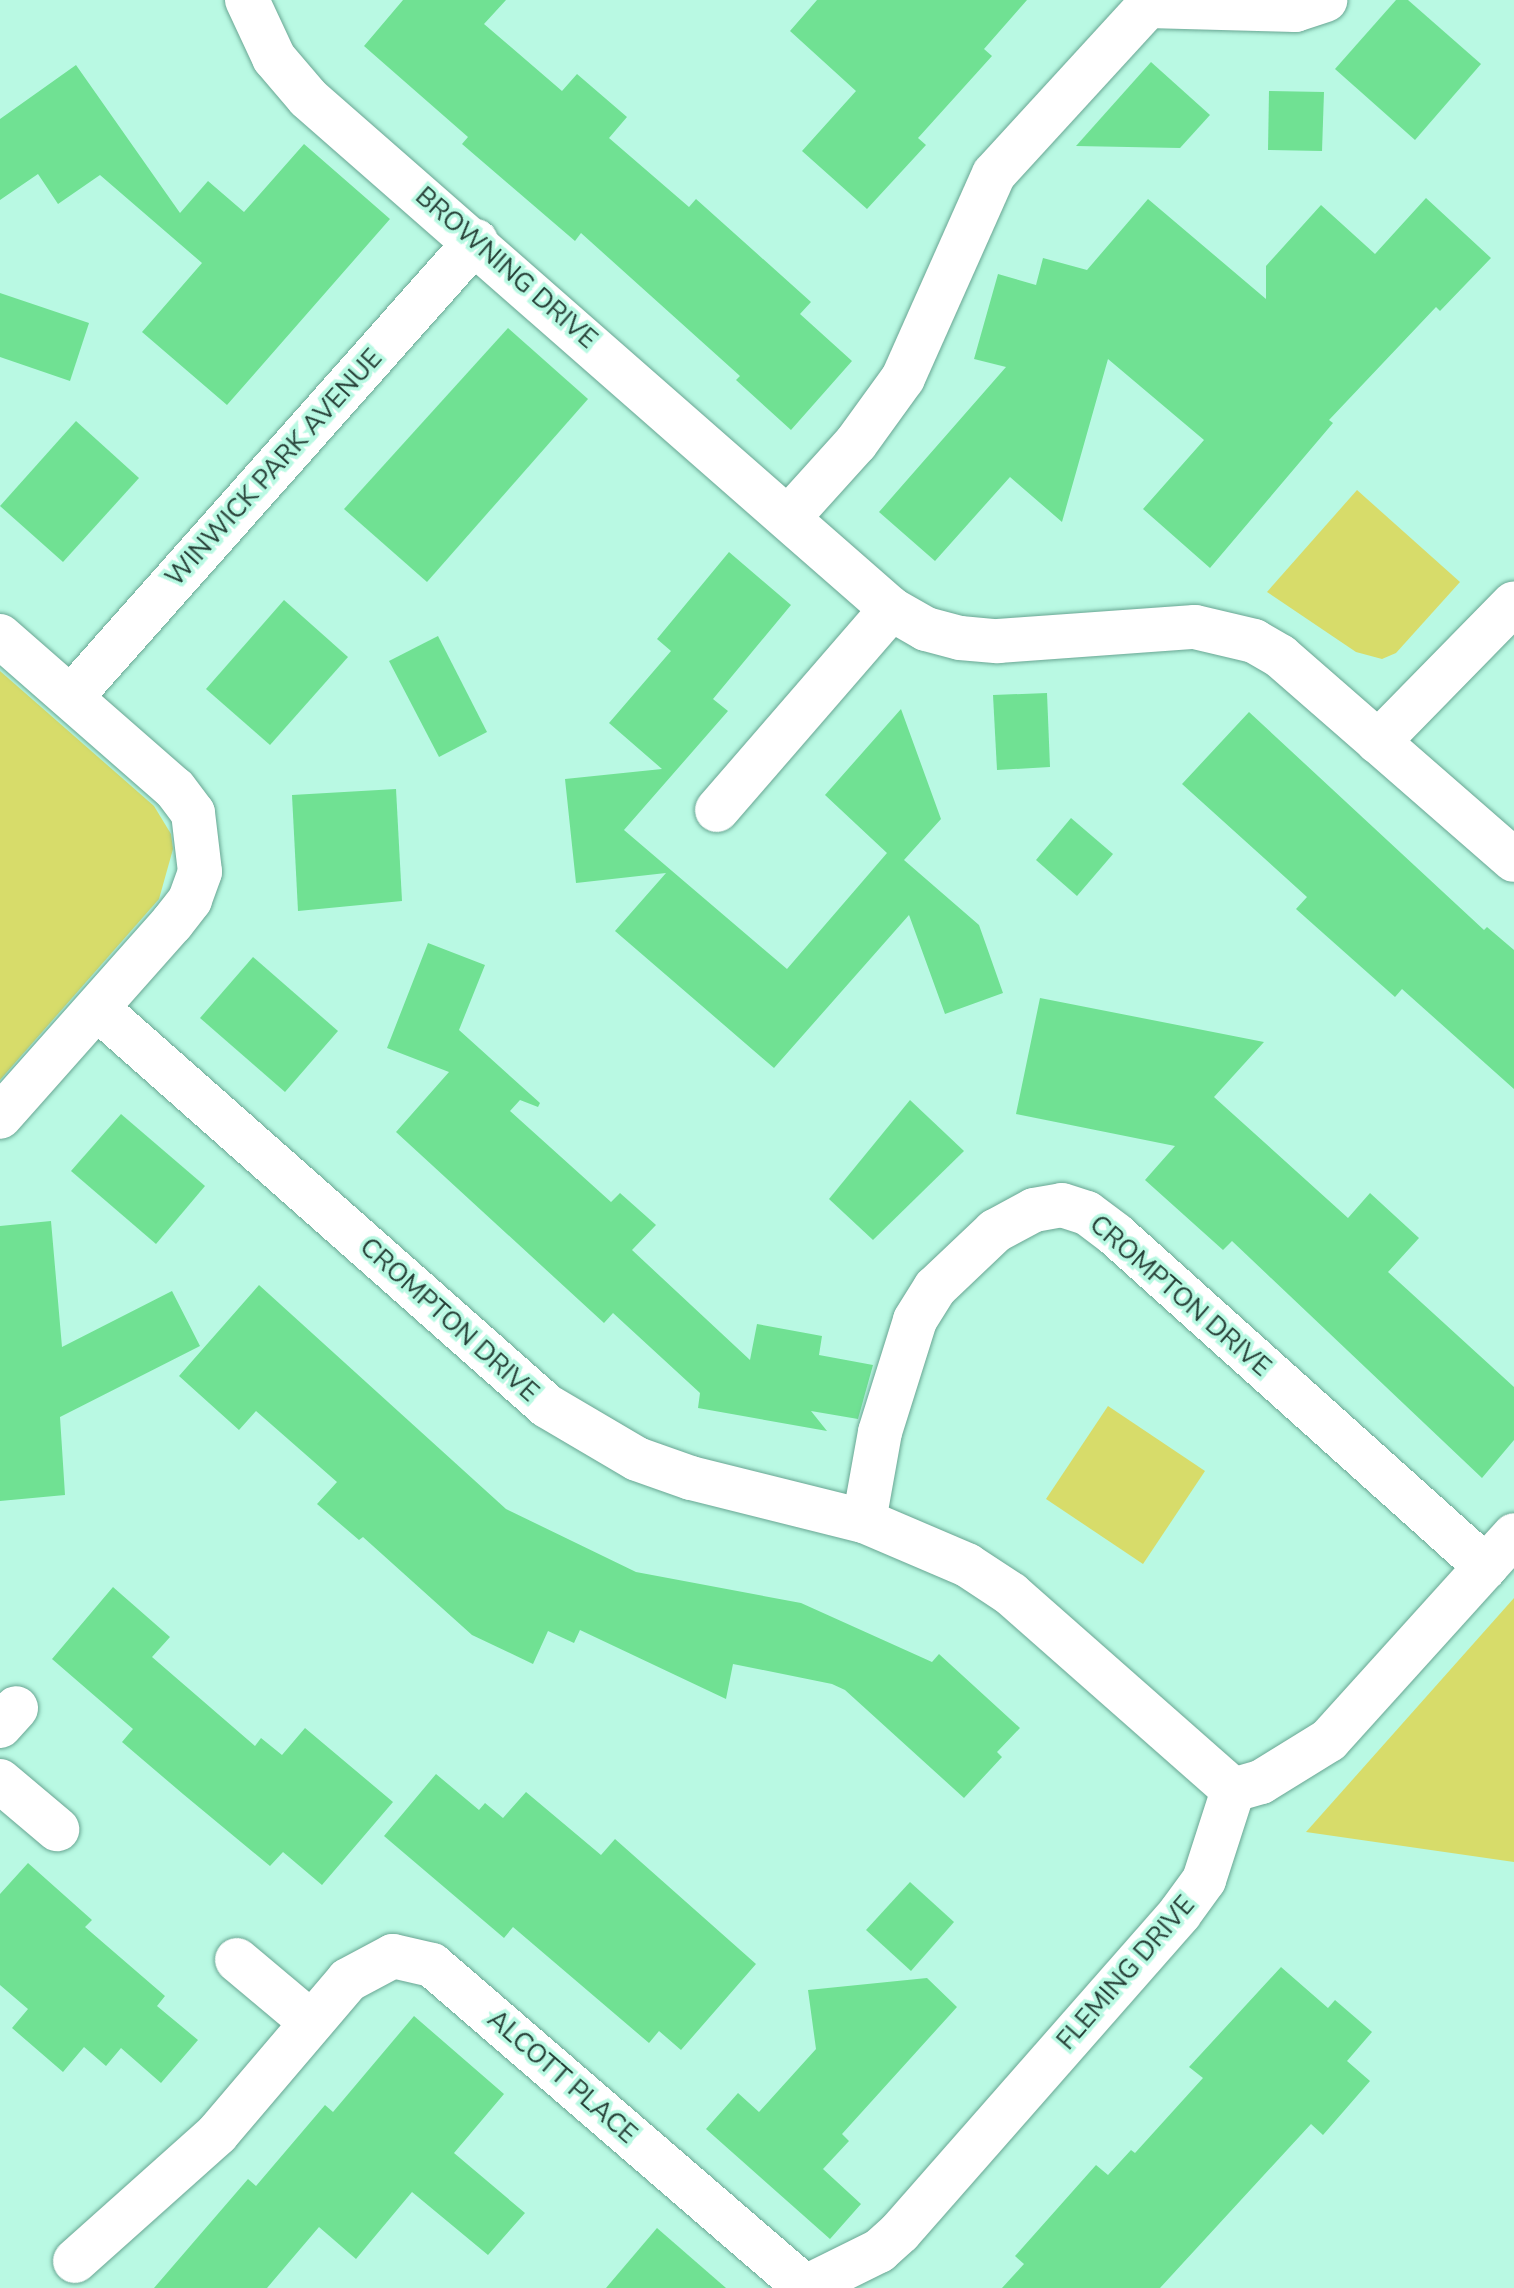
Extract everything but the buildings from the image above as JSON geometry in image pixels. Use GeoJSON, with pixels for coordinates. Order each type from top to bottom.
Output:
{"type":"FeatureCollection","features":[{"type":"Feature","properties":{"kind":"street","name":"BROWNING DRIVE"},"geometry":{"type":"LineString","coordinates":[[247,0],[274,58],[308,98],[790,516],[891,609],[926,629],[998,641],[1195,627],[1227,632],[1280,656],[1514,860]]}},
{"type":"Feature","properties":{"kind":"street"},"geometry":{"type":"LineString","coordinates":[[790,516],[856,443],[903,378],[994,174],[1148,3],[1295,10],[1325,0]]}},
{"type":"Feature","properties":{"kind":"street","name":"WINWICK PARK AVENUE"},"geometry":{"type":"LineString","coordinates":[[73,695],[476,241]]}},
{"type":"Feature","properties":{"kind":"street"},"geometry":{"type":"LineString","coordinates":[[1378,742],[1514,603]]}},
{"type":"Feature","properties":{"kind":"street"},"geometry":{"type":"LineString","coordinates":[[717,810],[891,609]]}},
{"type":"Feature","properties":{"kind":"street"},"geometry":{"type":"LineString","coordinates":[[0,636],[73,695],[175,789],[193,813],[200,842],[200,872],[190,900],[98,1009],[0,1117]]}},
{"type":"Feature","properties":{"kind":"street","name":"CROMPTON DRIVE"},"geometry":{"type":"LineString","coordinates":[[98,1009],[547,1406],[595,1438],[664,1468],[864,1521],[920,1542],[1011,1594],[1233,1790]]}},
{"type":"Feature","properties":{"kind":"street","name":"CROMPTON DRIVE"},"geometry":{"type":"LineString","coordinates":[[864,1521],[880,1432],[921,1309],[935,1288],[995,1231],[1034,1210],[1062,1205],[1087,1213],[1116,1235],[1486,1567]]}},
{"type":"Feature","properties":{"kind":"street"},"geometry":{"type":"LineString","coordinates":[[1233,1790],[1261,1782],[1329,1740],[1514,1535]]}},
{"type":"Feature","properties":{"kind":"street"},"geometry":{"type":"LineString","coordinates":[[0,1781],[57,1829]]}},
{"type":"Feature","properties":{"kind":"street","name":"FLEMING DRIVE"},"geometry":{"type":"LineString","coordinates":[[804,2287],[853,2265],[900,2232],[1180,1913],[1204,1880],[1220,1843],[1233,1790]]}},
{"type":"Feature","properties":{"kind":"street","name":"ALCOTT PLACE"},"geometry":{"type":"LineString","coordinates":[[75,2261],[217,2134],[348,1980],[371,1965],[393,1956],[432,1965],[804,2287]]}},
{"type":"Feature","properties":{"kind":"street"},"geometry":{"type":"LineString","coordinates":[[237,1960],[311,2022]]}},
{"type":"Feature","properties":{"kind":"green space"},"geometry":{"type":"Polygon","coordinates":[[[1357,490],[1460,582],[1396,653],[1382,659],[1356,652],[1267,592],[1357,490]]]}},
{"type":"Feature","properties":{"kind":"green space"},"geometry":{"type":"Polygon","coordinates":[[[0,671],[154,806],[171,834],[173,849],[159,899],[0,1080],[0,671]]]}},
{"type":"Feature","properties":{"kind":"green space"},"geometry":{"type":"Polygon","coordinates":[[[1108,1406],[1205,1471],[1143,1564],[1046,1499],[1108,1406]]]}},
{"type":"Feature","properties":{"kind":"green space"},"geometry":{"type":"Polygon","coordinates":[[[1514,1598],[1514,1862],[1306,1832],[1514,1598]]]}}]}
